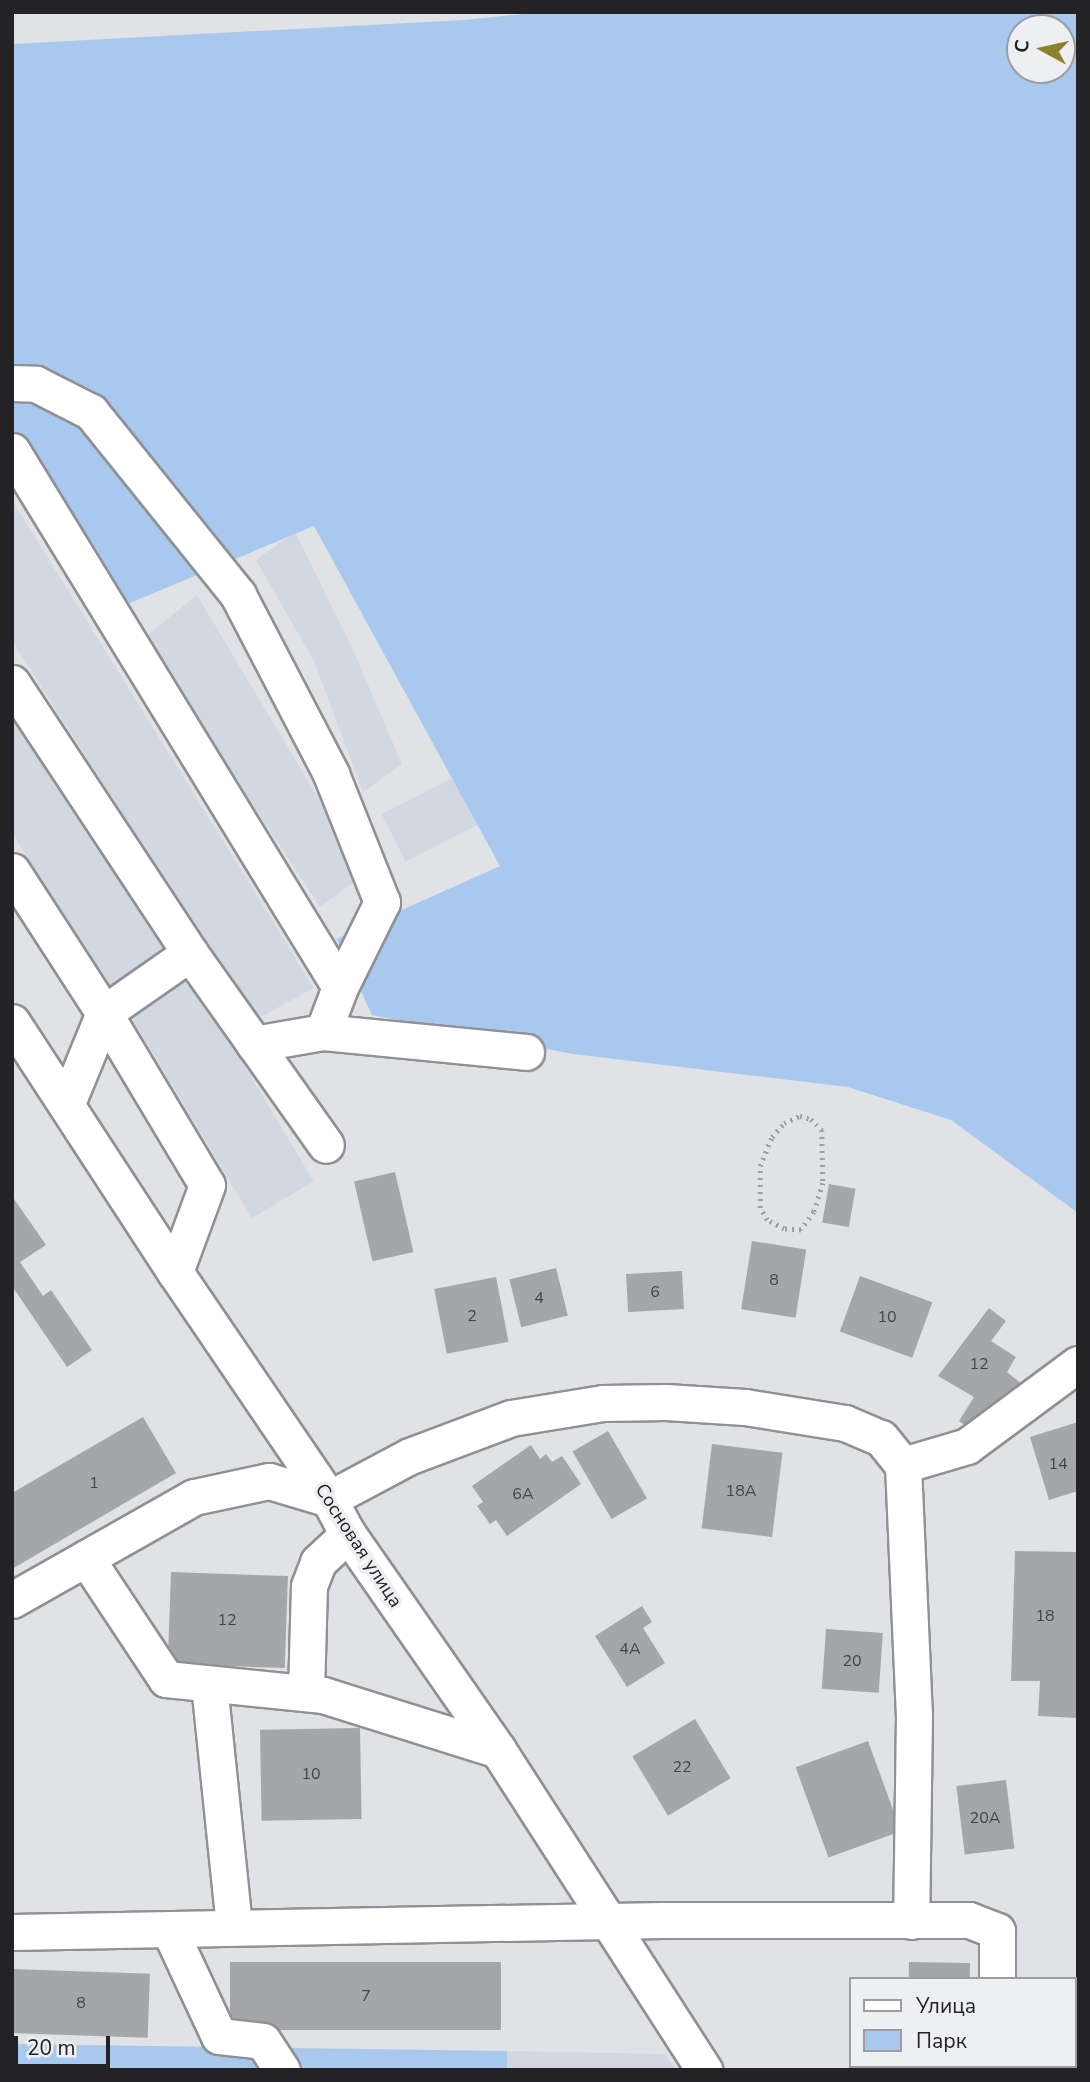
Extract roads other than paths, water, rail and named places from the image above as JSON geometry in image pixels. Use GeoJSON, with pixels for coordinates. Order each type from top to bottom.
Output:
{"type":"FeatureCollection","features":[{"type":"Feature","properties":{"kind":"street"},"geometry":{"type":"LineString","coordinates":[[12,383],[36,384],[92,412],[238,595],[331,775],[382,902],[340,987],[323,1032]]}},
{"type":"Feature","properties":{"kind":"street"},"geometry":{"type":"LineString","coordinates":[[12,451],[340,987]]}},
{"type":"Feature","properties":{"kind":"street"},"geometry":{"type":"LineString","coordinates":[[12,683],[190,953],[326,1145]]}},
{"type":"Feature","properties":{"kind":"street"},"geometry":{"type":"LineString","coordinates":[[12,871],[104,1013],[207,1185],[175,1272]]}},
{"type":"Feature","properties":{"kind":"street"},"geometry":{"type":"LineString","coordinates":[[67,1102],[104,1013],[190,953]]}},
{"type":"Feature","properties":{"kind":"street","name":"Сосновая улица"},"geometry":{"type":"LineString","coordinates":[[12,1022],[67,1102],[175,1272],[329,1499],[348,1534],[498,1750],[704,2070]]}},
{"type":"Feature","properties":{"kind":"street"},"geometry":{"type":"LineString","coordinates":[[254,1044],[323,1032],[526,1052]]}},
{"type":"Feature","properties":{"kind":"street"},"geometry":{"type":"LineString","coordinates":[[903,1465],[967,1446],[1078,1364]]}},
{"type":"Feature","properties":{"kind":"street"},"geometry":{"type":"LineString","coordinates":[[12,1600],[194,1497],[269,1481],[329,1499],[410,1456],[511,1418],[603,1403],[666,1402],[746,1407],[845,1423],[881,1438],[903,1465],[914,1715],[911,1921]]}},
{"type":"Feature","properties":{"kind":"street"},"geometry":{"type":"LineString","coordinates":[[306,1693],[309,1586],[318,1562],[348,1534]]}},
{"type":"Feature","properties":{"kind":"street"},"geometry":{"type":"LineString","coordinates":[[86,1558],[166,1679],[323,1695],[498,1750]]}},
{"type":"Feature","properties":{"kind":"street"},"geometry":{"type":"LineString","coordinates":[[209,1684],[234,1928]]}},
{"type":"Feature","properties":{"kind":"street"},"geometry":{"type":"LineString","coordinates":[[12,1932],[610,1922],[969,1920],[997,1931],[997,1977]]}},
{"type":"Feature","properties":{"kind":"street"},"geometry":{"type":"LineString","coordinates":[[169,1929],[219,2036],[263,2041],[282,2070]]}}]}
